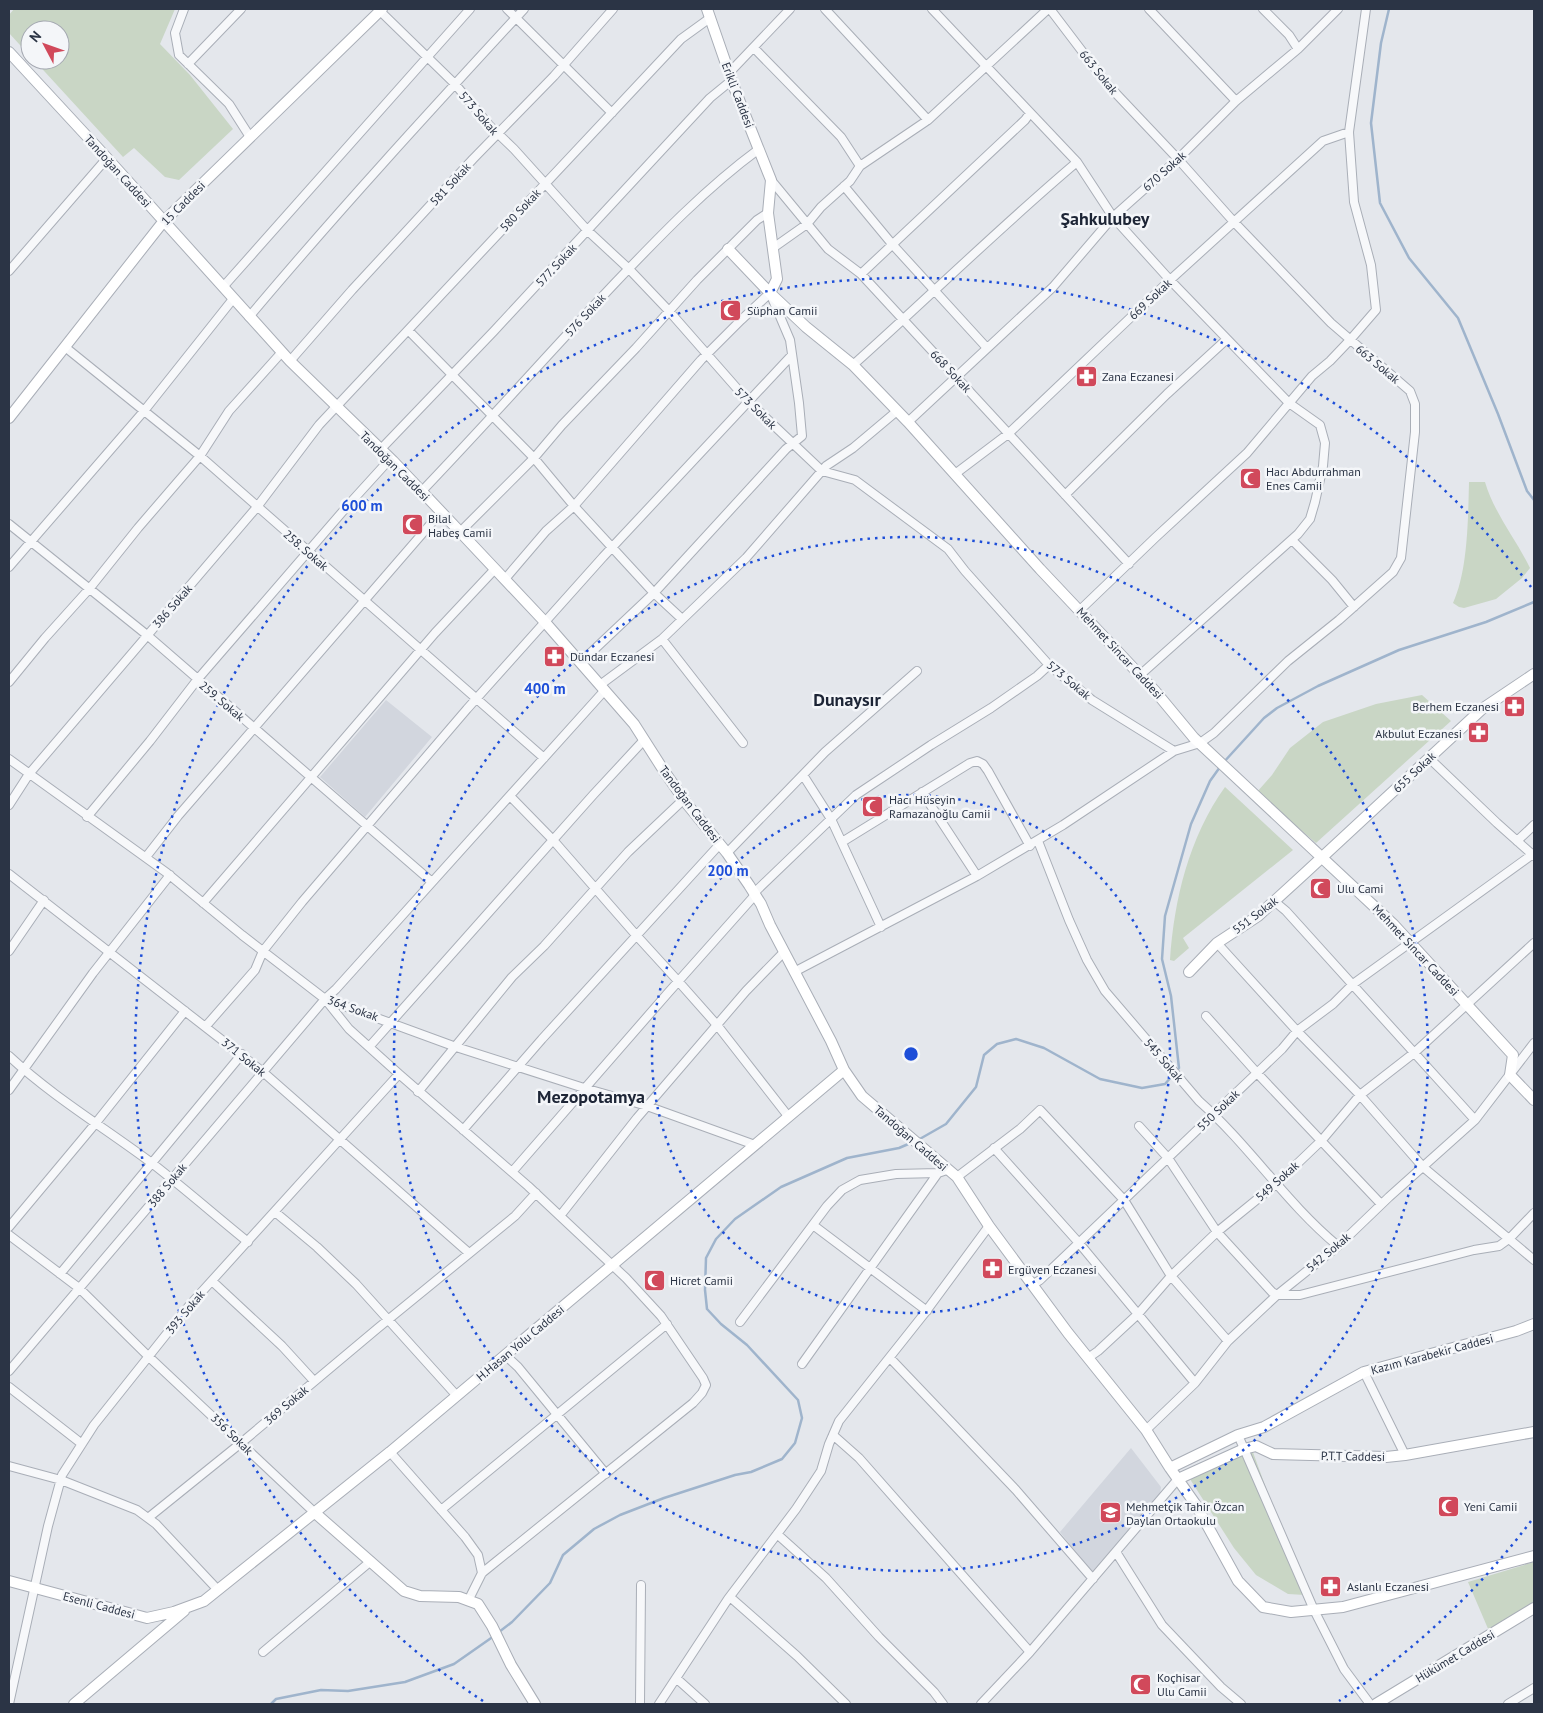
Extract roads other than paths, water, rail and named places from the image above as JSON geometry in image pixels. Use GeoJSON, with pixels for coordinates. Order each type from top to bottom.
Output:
{"type":"FeatureCollection","features":[{"type":"Feature","properties":{"kind":"street"},"geometry":{"type":"LineString","coordinates":[[184,9],[176,33],[179,55],[229,104],[250,137]]}},
{"type":"Feature","properties":{"kind":"street"},"geometry":{"type":"LineString","coordinates":[[188,64],[241,9]]}},
{"type":"Feature","properties":{"kind":"street"},"geometry":{"type":"LineString","coordinates":[[223,287],[470,9]]}},
{"type":"Feature","properties":{"kind":"street"},"geometry":{"type":"LineString","coordinates":[[507,9],[565,64],[612,113]]}},
{"type":"Feature","properties":{"kind":"street"},"geometry":{"type":"LineString","coordinates":[[249,317],[455,84],[524,9]]}},
{"type":"Feature","properties":{"kind":"street","name":"581 Sokak"},"geometry":{"type":"LineString","coordinates":[[290,362],[352,290],[565,64],[614,9]]}},
{"type":"Feature","properties":{"kind":"street","name":"577. Sokak"},"geometry":{"type":"LineString","coordinates":[[380,450],[588,231],[790,9]]}},
{"type":"Feature","properties":{"kind":"street"},"geometry":{"type":"LineString","coordinates":[[825,9],[928,120]]}},
{"type":"Feature","properties":{"kind":"street"},"geometry":{"type":"LineString","coordinates":[[932,9],[1077,162],[1113,217],[1170,280],[1289,403],[1320,424],[1324,443],[1323,466],[1310,519],[1292,540],[1140,675]]}},
{"type":"Feature","properties":{"kind":"street"},"geometry":{"type":"LineString","coordinates":[[773,248],[807,224],[821,207],[850,181],[860,166],[928,120],[1049,9]]}},
{"type":"Feature","properties":{"kind":"street","name":"663 Sokak"},"geometry":{"type":"LineString","coordinates":[[794,972],[977,876],[1038,841],[1174,752],[1200,743],[1214,733],[1288,661],[1393,572],[1402,558],[1415,432],[1415,404],[1410,391],[1331,323],[1234,222],[1107,84],[1049,9]]}},
{"type":"Feature","properties":{"kind":"street"},"geometry":{"type":"LineString","coordinates":[[1149,9],[1236,101]]}},
{"type":"Feature","properties":{"kind":"street"},"geometry":{"type":"LineString","coordinates":[[1263,9],[1290,35],[1298,49]]}},
{"type":"Feature","properties":{"kind":"street","name":"670 Sokak"},"geometry":{"type":"LineString","coordinates":[[908,422],[1053,287],[1113,217],[1178,159],[1236,101],[1298,49],[1338,9]]}},
{"type":"Feature","properties":{"kind":"street"},"geometry":{"type":"LineString","coordinates":[[1080,610],[1247,453],[1312,376],[1350,340],[1376,310],[1371,266],[1354,202],[1349,132],[1366,9]]}},
{"type":"Feature","properties":{"kind":"street","name":"573 Sokak"},"geometry":{"type":"LineString","coordinates":[[380,10],[455,84],[498,134],[514,149],[588,231],[629,269],[669,311],[748,401],[822,471],[856,480],[948,549],[965,571],[1049,665],[1092,700],[1174,752]]}},
{"type":"Feature","properties":{"kind":"street","name":"15 Caddesi"},"geometry":{"type":"LineString","coordinates":[[9,418],[163,222],[380,10]]}},
{"type":"Feature","properties":{"kind":"street","name":"Erikli Caddesi"},"geometry":{"type":"LineString","coordinates":[[708,13],[730,77],[771,180]]}},
{"type":"Feature","properties":{"kind":"street","name":"580 Sokak"},"geometry":{"type":"LineString","coordinates":[[337,407],[545,183],[708,13]]}},
{"type":"Feature","properties":{"kind":"street"},"geometry":{"type":"LineString","coordinates":[[754,48],[841,137],[860,166]]}},
{"type":"Feature","properties":{"kind":"street","name":"Tandoğan Caddesi"},"geometry":{"type":"LineString","coordinates":[[9,52],[290,362],[390,459],[495,568],[581,662],[634,724],[684,799],[727,853],[755,894],[844,1070],[862,1096],[932,1157],[943,1172],[957,1177],[989,1226],[1032,1285],[1146,1430],[1196,1505],[1238,1581],[1263,1607],[1291,1612],[1343,1607],[1534,1556]]}},
{"type":"Feature","properties":{"kind":"street"},"geometry":{"type":"LineString","coordinates":[[861,274],[974,170],[1030,113]]}},
{"type":"Feature","properties":{"kind":"street","name":"669 Sokak"},"geometry":{"type":"LineString","coordinates":[[955,474],[1008,434],[1170,280],[1323,141],[1349,132]]}},
{"type":"Feature","properties":{"kind":"street","name":"576 Sokak"},"geometry":{"type":"LineString","coordinates":[[421,492],[578,322],[660,237],[727,173],[759,149]]}},
{"type":"Feature","properties":{"kind":"street"},"geometry":{"type":"LineString","coordinates":[[9,271],[107,158]]}},
{"type":"Feature","properties":{"kind":"street"},"geometry":{"type":"LineString","coordinates":[[853,365],[1017,213],[1077,162]]}},
{"type":"Feature","properties":{"kind":"street"},"geometry":{"type":"LineString","coordinates":[[505,579],[546,531],[574,506],[706,354],[770,293],[777,279],[768,214],[771,180]]}},
{"type":"Feature","properties":{"kind":"street","name":"668 Sokak"},"geometry":{"type":"LineString","coordinates":[[771,180],[828,249],[861,274],[1129,564]]}},
{"type":"Feature","properties":{"kind":"street"},"geometry":{"type":"LineString","coordinates":[[844,186],[892,244],[987,348]]}},
{"type":"Feature","properties":{"kind":"street"},"geometry":{"type":"LineString","coordinates":[[460,532],[534,458],[562,424],[636,348],[696,280],[757,220],[768,214]]}},
{"type":"Feature","properties":{"kind":"street","name":"Mehmet Sincar Caddesi"},"geometry":{"type":"LineString","coordinates":[[728,249],[806,327],[853,365],[908,422],[1210,754],[1394,925],[1513,1055],[1510,1075]]}},
{"type":"Feature","properties":{"kind":"street"},"geometry":{"type":"LineString","coordinates":[[581,662],[654,593],[780,455],[802,436],[790,340],[770,293]]}},
{"type":"Feature","properties":{"kind":"street"},"geometry":{"type":"LineString","coordinates":[[9,567],[144,410],[233,299]]}},
{"type":"Feature","properties":{"kind":"street"},"geometry":{"type":"LineString","coordinates":[[408,330],[534,458],[574,506],[654,593],[682,619]]}},
{"type":"Feature","properties":{"kind":"street"},"geometry":{"type":"LineString","coordinates":[[1065,495],[1167,394],[1227,339]]}},
{"type":"Feature","properties":{"kind":"street","name":"258. Sokak"},"geometry":{"type":"LineString","coordinates":[[65,347],[200,456],[364,601],[477,697],[544,758]]}},
{"type":"Feature","properties":{"kind":"street"},"geometry":{"type":"LineString","coordinates":[[9,682],[200,456],[230,411],[282,352]]}},
{"type":"Feature","properties":{"kind":"street"},"geometry":{"type":"LineString","coordinates":[[206,1026],[255,970],[263,951],[302,902],[477,697],[612,547],[792,355]]}},
{"type":"Feature","properties":{"kind":"street","name":"386 Sokak"},"geometry":{"type":"LineString","coordinates":[[9,805],[29,774],[257,507],[320,425],[337,407]]}},
{"type":"Feature","properties":{"kind":"street","name":"388 Sokak"},"geometry":{"type":"LineString","coordinates":[[9,1371],[326,999],[544,758],[603,687],[662,639],[746,558],[826,466],[853,448],[897,411]]}},
{"type":"Feature","properties":{"kind":"street"},"geometry":{"type":"LineString","coordinates":[[87,817],[150,741],[197,680],[390,459]]}},
{"type":"Feature","properties":{"kind":"street"},"geometry":{"type":"LineString","coordinates":[[146,857],[178,816],[441,512]]}},
{"type":"Feature","properties":{"kind":"street","name":"259. Sokak"},"geometry":{"type":"LineString","coordinates":[[9,524],[147,635],[432,882]]}},
{"type":"Feature","properties":{"kind":"street"},"geometry":{"type":"LineString","coordinates":[[1292,540],[1332,580],[1354,607]]}},
{"type":"Feature","properties":{"kind":"street"},"geometry":{"type":"LineString","coordinates":[[204,903],[422,649],[495,568]]}},
{"type":"Feature","properties":{"kind":"street"},"geometry":{"type":"LineString","coordinates":[[662,639],[743,743]]}},
{"type":"Feature","properties":{"kind":"street"},"geometry":{"type":"LineString","coordinates":[[512,1172],[755,894],[856,795],[932,744],[991,708],[1037,676],[1049,665]]}},
{"type":"Feature","properties":{"kind":"street"},"geometry":{"type":"LineString","coordinates":[[727,853],[826,752],[917,671]]}},
{"type":"Feature","properties":{"kind":"street","name":"655 Sokak"},"geometry":{"type":"LineString","coordinates":[[1323,858],[1482,708],[1534,674]]}},
{"type":"Feature","properties":{"kind":"street"},"geometry":{"type":"LineString","coordinates":[[369,1047],[644,740]]}},
{"type":"Feature","properties":{"kind":"street"},"geometry":{"type":"LineString","coordinates":[[1430,758],[1534,855]]}},
{"type":"Feature","properties":{"kind":"street","name":"364 Sokak"},"geometry":{"type":"LineString","coordinates":[[9,759],[170,875],[263,951],[326,999],[456,1047],[584,1088],[648,1106],[755,1145]]}},
{"type":"Feature","properties":{"kind":"street"},"geometry":{"type":"LineString","coordinates":[[842,842],[970,763],[977,761],[983,764],[1030,846]]}},
{"type":"Feature","properties":{"kind":"street"},"geometry":{"type":"LineString","coordinates":[[803,775],[831,819],[881,927]]}},
{"type":"Feature","properties":{"kind":"street"},"geometry":{"type":"LineString","coordinates":[[922,792],[977,876]]}},
{"type":"Feature","properties":{"kind":"street"},"geometry":{"type":"LineString","coordinates":[[510,796],[553,840],[636,936],[678,981],[717,1026],[788,1116]]}},
{"type":"Feature","properties":{"kind":"street"},"geometry":{"type":"LineString","coordinates":[[418,1092],[512,977],[544,946],[628,852],[684,799]]}},
{"type":"Feature","properties":{"kind":"street"},"geometry":{"type":"LineString","coordinates":[[1517,841],[1534,825]]}},
{"type":"Feature","properties":{"kind":"street","name":"545 Sokak"},"geometry":{"type":"LineString","coordinates":[[1038,841],[1069,920],[1087,960],[1105,992],[1199,1101],[1214,1114],[1276,1184],[1338,1246]]}},
{"type":"Feature","properties":{"kind":"street"},"geometry":{"type":"LineString","coordinates":[[463,1130],[720,844]]}},
{"type":"Feature","properties":{"kind":"street","name":"550 Sokak"},"geometry":{"type":"LineString","coordinates":[[1032,1285],[1040,1280],[1257,1073],[1282,1049],[1297,1031],[1333,1004],[1353,984],[1534,855]]}},
{"type":"Feature","properties":{"kind":"street","name":"551 Sokak"},"geometry":{"type":"LineString","coordinates":[[1189,972],[1217,943],[1258,916],[1323,858]]}},
{"type":"Feature","properties":{"kind":"street","name":"371 Sokak"},"geometry":{"type":"LineString","coordinates":[[9,874],[242,1054],[469,1253]]}},
{"type":"Feature","properties":{"kind":"street"},"geometry":{"type":"LineString","coordinates":[[9,1090],[93,972],[170,875]]}},
{"type":"Feature","properties":{"kind":"street"},"geometry":{"type":"LineString","coordinates":[[9,951],[44,900]]}},
{"type":"Feature","properties":{"kind":"street"},"geometry":{"type":"LineString","coordinates":[[1274,901],[1286,911],[1475,1120]]}},
{"type":"Feature","properties":{"kind":"street"},"geometry":{"type":"LineString","coordinates":[[1217,943],[1297,1031],[1360,1095],[1423,1167],[1534,1260]]}},
{"type":"Feature","properties":{"kind":"street","name":"549 Sokak"},"geometry":{"type":"LineString","coordinates":[[1088,1358],[1138,1314],[1170,1276],[1217,1232],[1276,1184],[1322,1140],[1360,1095],[1414,1053],[1534,943]]}},
{"type":"Feature","properties":{"kind":"street"},"geometry":{"type":"LineString","coordinates":[[560,1216],[648,1106],[746,991],[784,952]]}},
{"type":"Feature","properties":{"kind":"street"},"geometry":{"type":"LineString","coordinates":[[326,999],[349,1029],[418,1092],[536,1193],[632,1284],[666,1324],[706,1385],[693,1403],[482,1573],[468,1601],[478,1604],[492,1626],[511,1665],[535,1704]]}},
{"type":"Feature","properties":{"kind":"street"},"geometry":{"type":"LineString","coordinates":[[9,1226],[95,1124],[185,1010]]}},
{"type":"Feature","properties":{"kind":"street"},"geometry":{"type":"LineString","coordinates":[[1206,1016],[1257,1073],[1382,1204]]}},
{"type":"Feature","properties":{"kind":"street","name":"542 Sokak"},"geometry":{"type":"LineString","coordinates":[[1146,1430],[1195,1383],[1228,1341],[1277,1295],[1338,1246],[1475,1120],[1534,1043]]}},
{"type":"Feature","properties":{"kind":"street"},"geometry":{"type":"LineString","coordinates":[[60,1274],[242,1054]]}},
{"type":"Feature","properties":{"kind":"street"},"geometry":{"type":"LineString","coordinates":[[9,1056],[24,1070],[95,1124],[172,1179],[248,1242]]}},
{"type":"Feature","properties":{"kind":"street","name":"H.Hasan Yolu Caddesi"},"geometry":{"type":"LineString","coordinates":[[190,1606],[204,1601],[390,1452],[844,1070]]}},
{"type":"Feature","properties":{"kind":"street","name":"393 Sokak"},"geometry":{"type":"LineString","coordinates":[[9,1704],[48,1526],[62,1475],[94,1424],[188,1307],[340,1141],[398,1074]]}},
{"type":"Feature","properties":{"kind":"street"},"geometry":{"type":"LineString","coordinates":[[1510,1075],[1534,1100]]}},
{"type":"Feature","properties":{"kind":"street"},"geometry":{"type":"LineString","coordinates":[[957,1177],[1020,1129],[1040,1110],[1124,1200],[1170,1276],[1228,1341]]}},
{"type":"Feature","properties":{"kind":"street"},"geometry":{"type":"LineString","coordinates":[[1139,1126],[1168,1158],[1217,1232],[1272,1292],[1277,1295],[1300,1295],[1474,1250],[1499,1246],[1510,1238],[1534,1213]]}},
{"type":"Feature","properties":{"kind":"street"},"geometry":{"type":"LineString","coordinates":[[994,1148],[1079,1243],[1195,1383]]}},
{"type":"Feature","properties":{"kind":"street"},"geometry":{"type":"LineString","coordinates":[[740,1322],[813,1224],[842,1190],[860,1180],[896,1174],[943,1172]]}},
{"type":"Feature","properties":{"kind":"street"},"geometry":{"type":"LineString","coordinates":[[802,1364],[943,1172]]}},
{"type":"Feature","properties":{"kind":"street","name":"369 Sokak"},"geometry":{"type":"LineString","coordinates":[[148,1518],[515,1216],[536,1193]]}},
{"type":"Feature","properties":{"kind":"street"},"geometry":{"type":"LineString","coordinates":[[275,1212],[356,1284],[457,1396]]}},
{"type":"Feature","properties":{"kind":"street"},"geometry":{"type":"LineString","coordinates":[[813,1224],[927,1310]]}},
{"type":"Feature","properties":{"kind":"street"},"geometry":{"type":"LineString","coordinates":[[659,1704],[730,1597],[822,1471],[839,1421],[927,1310],[989,1226]]}},
{"type":"Feature","properties":{"kind":"street","name":"356 Sokak"},"geometry":{"type":"LineString","coordinates":[[9,1235],[79,1288],[148,1356],[314,1512],[404,1591],[420,1596],[458,1597],[468,1601]]}},
{"type":"Feature","properties":{"kind":"street"},"geometry":{"type":"LineString","coordinates":[[212,1281],[282,1346],[314,1381]]}},
{"type":"Feature","properties":{"kind":"street"},"geometry":{"type":"LineString","coordinates":[[441,1510],[666,1324]]}},
{"type":"Feature","properties":{"kind":"street","name":"Kazım Karabekir Caddesi"},"geometry":{"type":"LineString","coordinates":[[1170,1468],[1238,1435],[1264,1427],[1364,1372],[1516,1331],[1534,1324]]}},
{"type":"Feature","properties":{"kind":"street"},"geometry":{"type":"LineString","coordinates":[[505,1355],[606,1474]]}},
{"type":"Feature","properties":{"kind":"street"},"geometry":{"type":"LineString","coordinates":[[890,1358],[1016,1490],[1093,1579]]}},
{"type":"Feature","properties":{"kind":"street"},"geometry":{"type":"LineString","coordinates":[[1364,1372],[1404,1455]]}},
{"type":"Feature","properties":{"kind":"street"},"geometry":{"type":"LineString","coordinates":[[9,1388],[82,1444]]}},
{"type":"Feature","properties":{"kind":"street","name":"P.T.T Caddesi"},"geometry":{"type":"LineString","coordinates":[[1178,1479],[1244,1449],[1256,1446],[1274,1454],[1386,1457],[1534,1432]]}},
{"type":"Feature","properties":{"kind":"street"},"geometry":{"type":"LineString","coordinates":[[834,1435],[859,1458],[1030,1652]]}},
{"type":"Feature","properties":{"kind":"street"},"geometry":{"type":"LineString","coordinates":[[1238,1435],[1314,1610],[1344,1669],[1370,1704]]}},
{"type":"Feature","properties":{"kind":"street"},"geometry":{"type":"LineString","coordinates":[[390,1452],[465,1537],[478,1555],[482,1573]]}},
{"type":"Feature","properties":{"kind":"street"},"geometry":{"type":"LineString","coordinates":[[9,1466],[61,1480],[137,1510],[156,1524],[218,1590]]}},
{"type":"Feature","properties":{"kind":"street"},"geometry":{"type":"LineString","coordinates":[[981,1704],[1030,1652],[1178,1479]]}},
{"type":"Feature","properties":{"kind":"street"},"geometry":{"type":"LineString","coordinates":[[777,1534],[826,1578],[879,1637],[934,1692],[943,1704]]}},
{"type":"Feature","properties":{"kind":"street"},"geometry":{"type":"LineString","coordinates":[[1116,1552],[1162,1625],[1221,1687],[1241,1704]]}},
{"type":"Feature","properties":{"kind":"street"},"geometry":{"type":"LineString","coordinates":[[263,1652],[371,1561]]}},
{"type":"Feature","properties":{"kind":"street","name":"Esenli Caddesi"},"geometry":{"type":"LineString","coordinates":[[9,1581],[147,1618],[190,1606]]}},
{"type":"Feature","properties":{"kind":"street"},"geometry":{"type":"LineString","coordinates":[[640,1585],[640,1704]]}},
{"type":"Feature","properties":{"kind":"street"},"geometry":{"type":"LineString","coordinates":[[730,1597],[797,1656],[846,1704]]}},
{"type":"Feature","properties":{"kind":"street"},"geometry":{"type":"LineString","coordinates":[[74,1704],[190,1606]]}},
{"type":"Feature","properties":{"kind":"street","name":"Hükümet Caddesi"},"geometry":{"type":"LineString","coordinates":[[1376,1704],[1534,1608]]}},
{"type":"Feature","properties":{"kind":"street"},"geometry":{"type":"LineString","coordinates":[[676,1678],[705,1704]]}},
{"type":"Feature","properties":{"kind":"street"},"geometry":{"type":"LineString","coordinates":[[1508,1704],[1534,1688]]}},
{"type":"Feature","properties":{"kind":"waterway"},"geometry":{"type":"LineString","coordinates":[[1389,9],[1381,43],[1371,123],[1380,203],[1409,258],[1458,318],[1498,414],[1527,491],[1534,500]]}},
{"type":"Feature","properties":{"kind":"waterway"},"geometry":{"type":"LineString","coordinates":[[1223,763],[1264,718],[1277,708],[1318,686],[1399,650],[1486,622],[1534,602]]}},
{"type":"Feature","properties":{"kind":"waterway"},"geometry":{"type":"LineString","coordinates":[[918,1140],[946,1124],[976,1087],[984,1055],[997,1044],[1016,1039],[1044,1048],[1100,1079],[1142,1088],[1165,1084],[1179,1068],[1171,996],[1162,959],[1165,916],[1191,824],[1210,781],[1220,767]]}},
{"type":"Feature","properties":{"kind":"waterway"},"geometry":{"type":"LineString","coordinates":[[499,1632],[512,1622],[550,1583],[563,1555],[594,1529],[620,1515],[664,1498],[735,1475],[751,1472],[782,1459],[795,1443],[802,1418],[798,1400],[747,1345],[721,1324],[707,1309],[705,1290],[706,1258],[716,1239],[735,1219],[781,1187],[847,1158],[899,1148],[913,1142]]}},
{"type":"Feature","properties":{"kind":"waterway"},"geometry":{"type":"LineString","coordinates":[[271,1704],[276,1699],[321,1690],[348,1691],[405,1682],[454,1664],[494,1636]]}},
{"type":"Feature","properties":{"kind":"place","name":"Süphan Camii"},"geometry":{"type":"Point","coordinates":[731,310]}},
{"type":"Feature","properties":{"kind":"place","name":"Zana Eczanesi"},"geometry":{"type":"Point","coordinates":[1086,376]}},
{"type":"Feature","properties":{"kind":"place","name":"Hacı Abdurrahman Enes Camii"},"geometry":{"type":"Point","coordinates":[1250,478]}},
{"type":"Feature","properties":{"kind":"place","name":"Bilal Habeş Camii"},"geometry":{"type":"Point","coordinates":[412,525]}},
{"type":"Feature","properties":{"kind":"place","name":"Dündar Eczanesi"},"geometry":{"type":"Point","coordinates":[554,656]}},
{"type":"Feature","properties":{"kind":"place","name":"Berhem Eczanesi"},"geometry":{"type":"Point","coordinates":[1515,706]}},
{"type":"Feature","properties":{"kind":"place","name":"Akbulut Eczanesi"},"geometry":{"type":"Point","coordinates":[1478,733]}},
{"type":"Feature","properties":{"kind":"place","name":"Hacı Hüseyin Ramazanoğlu Camii"},"geometry":{"type":"Point","coordinates":[873,806]}},
{"type":"Feature","properties":{"kind":"place","name":"Ulu Cami"},"geometry":{"type":"Point","coordinates":[1321,888]}},
{"type":"Feature","properties":{"kind":"place","name":"Ergüven Eczanesi"},"geometry":{"type":"Point","coordinates":[992,1269]}},
{"type":"Feature","properties":{"kind":"place","name":"Hicret Camii"},"geometry":{"type":"Point","coordinates":[654,1280]}},
{"type":"Feature","properties":{"kind":"place","name":"Yeni Camii"},"geometry":{"type":"Point","coordinates":[1448,1506]}},
{"type":"Feature","properties":{"kind":"place","name":"Mehmetçik Tahir Özcan Daylan Ortaokulu"},"geometry":{"type":"Point","coordinates":[1110,1513]}},
{"type":"Feature","properties":{"kind":"place","name":"Aslanlı Eczanesi"},"geometry":{"type":"Point","coordinates":[1331,1586]}},
{"type":"Feature","properties":{"kind":"place","name":"Koçhisar Ulu Camii"},"geometry":{"type":"Point","coordinates":[1141,1684]}},
{"type":"Feature","properties":{"kind":"district","name":"Şahkulubey"},"geometry":{"type":"Point","coordinates":[1105,218]}},
{"type":"Feature","properties":{"kind":"district","name":"Dunaysır"},"geometry":{"type":"Point","coordinates":[847,699]}},
{"type":"Feature","properties":{"kind":"district","name":"Mezopotamya"},"geometry":{"type":"Point","coordinates":[591,1096]}}]}
